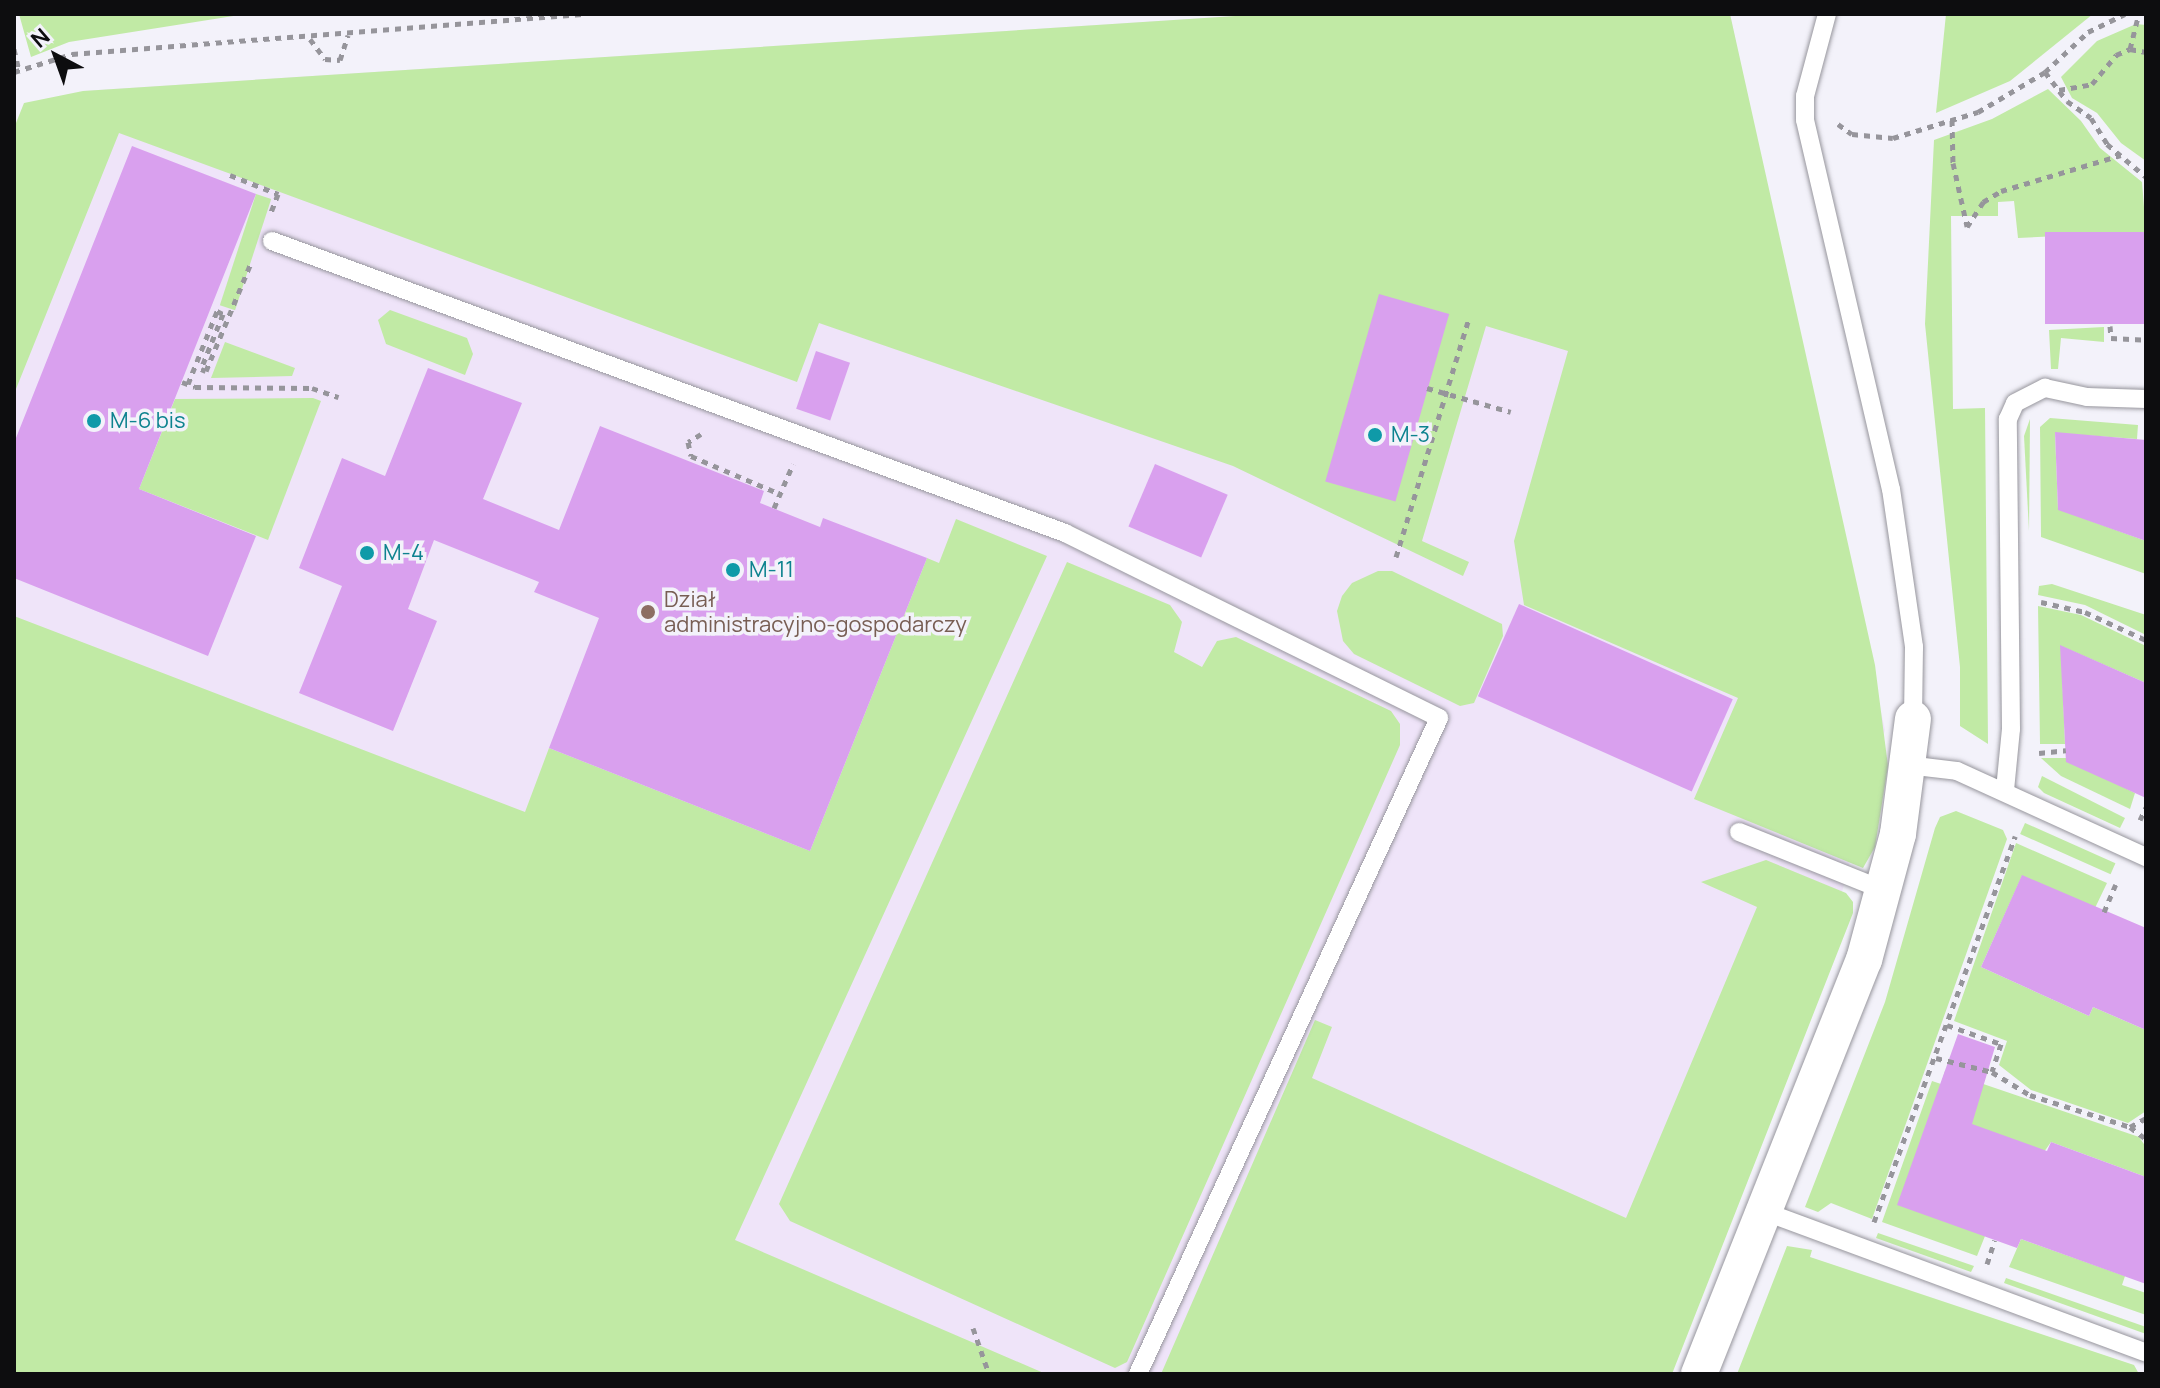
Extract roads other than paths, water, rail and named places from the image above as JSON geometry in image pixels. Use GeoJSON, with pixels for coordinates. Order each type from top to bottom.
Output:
{"type":"FeatureCollection","features":[{"type":"Feature","properties":{"kind":"street"},"geometry":{"type":"LineString","coordinates":[[1699,1374],[1864,960],[1898,834],[1913,719]]}},
{"type":"Feature","properties":{"kind":"lane"},"geometry":{"type":"LineString","coordinates":[[1827,14],[1805,96],[1805,120],[1891,489],[1914,647],[1913,719]]}},
{"type":"Feature","properties":{"kind":"lane"},"geometry":{"type":"LineString","coordinates":[[272,241],[1065,533],[1444,718],[1138,1374]]}},
{"type":"Feature","properties":{"kind":"lane"},"geometry":{"type":"LineString","coordinates":[[2005,790],[2011,729],[2008,419],[2015,403],[2045,388],[2087,397],[2146,399]]}},
{"type":"Feature","properties":{"kind":"lane"},"geometry":{"type":"LineString","coordinates":[[1907,765],[1957,771],[2005,790],[2146,857]]}},
{"type":"Feature","properties":{"kind":"lane"},"geometry":{"type":"LineString","coordinates":[[1739,832],[1883,890]]}},
{"type":"Feature","properties":{"kind":"lane"},"geometry":{"type":"LineString","coordinates":[[1763,1211],[2146,1353]]}},
{"type":"Feature","properties":{"kind":"place","name":"M-6 bis"},"geometry":{"type":"Point","coordinates":[94,421]}},
{"type":"Feature","properties":{"kind":"place","name":"M-3"},"geometry":{"type":"Point","coordinates":[1375,435]}},
{"type":"Feature","properties":{"kind":"place","name":"M-4"},"geometry":{"type":"Point","coordinates":[367,553]}},
{"type":"Feature","properties":{"kind":"place","name":"M-11"},"geometry":{"type":"Point","coordinates":[733,570]}},
{"type":"Feature","properties":{"kind":"place","name":"Dział administracyjno-gospodarczy"},"geometry":{"type":"Point","coordinates":[648,612]}}]}
